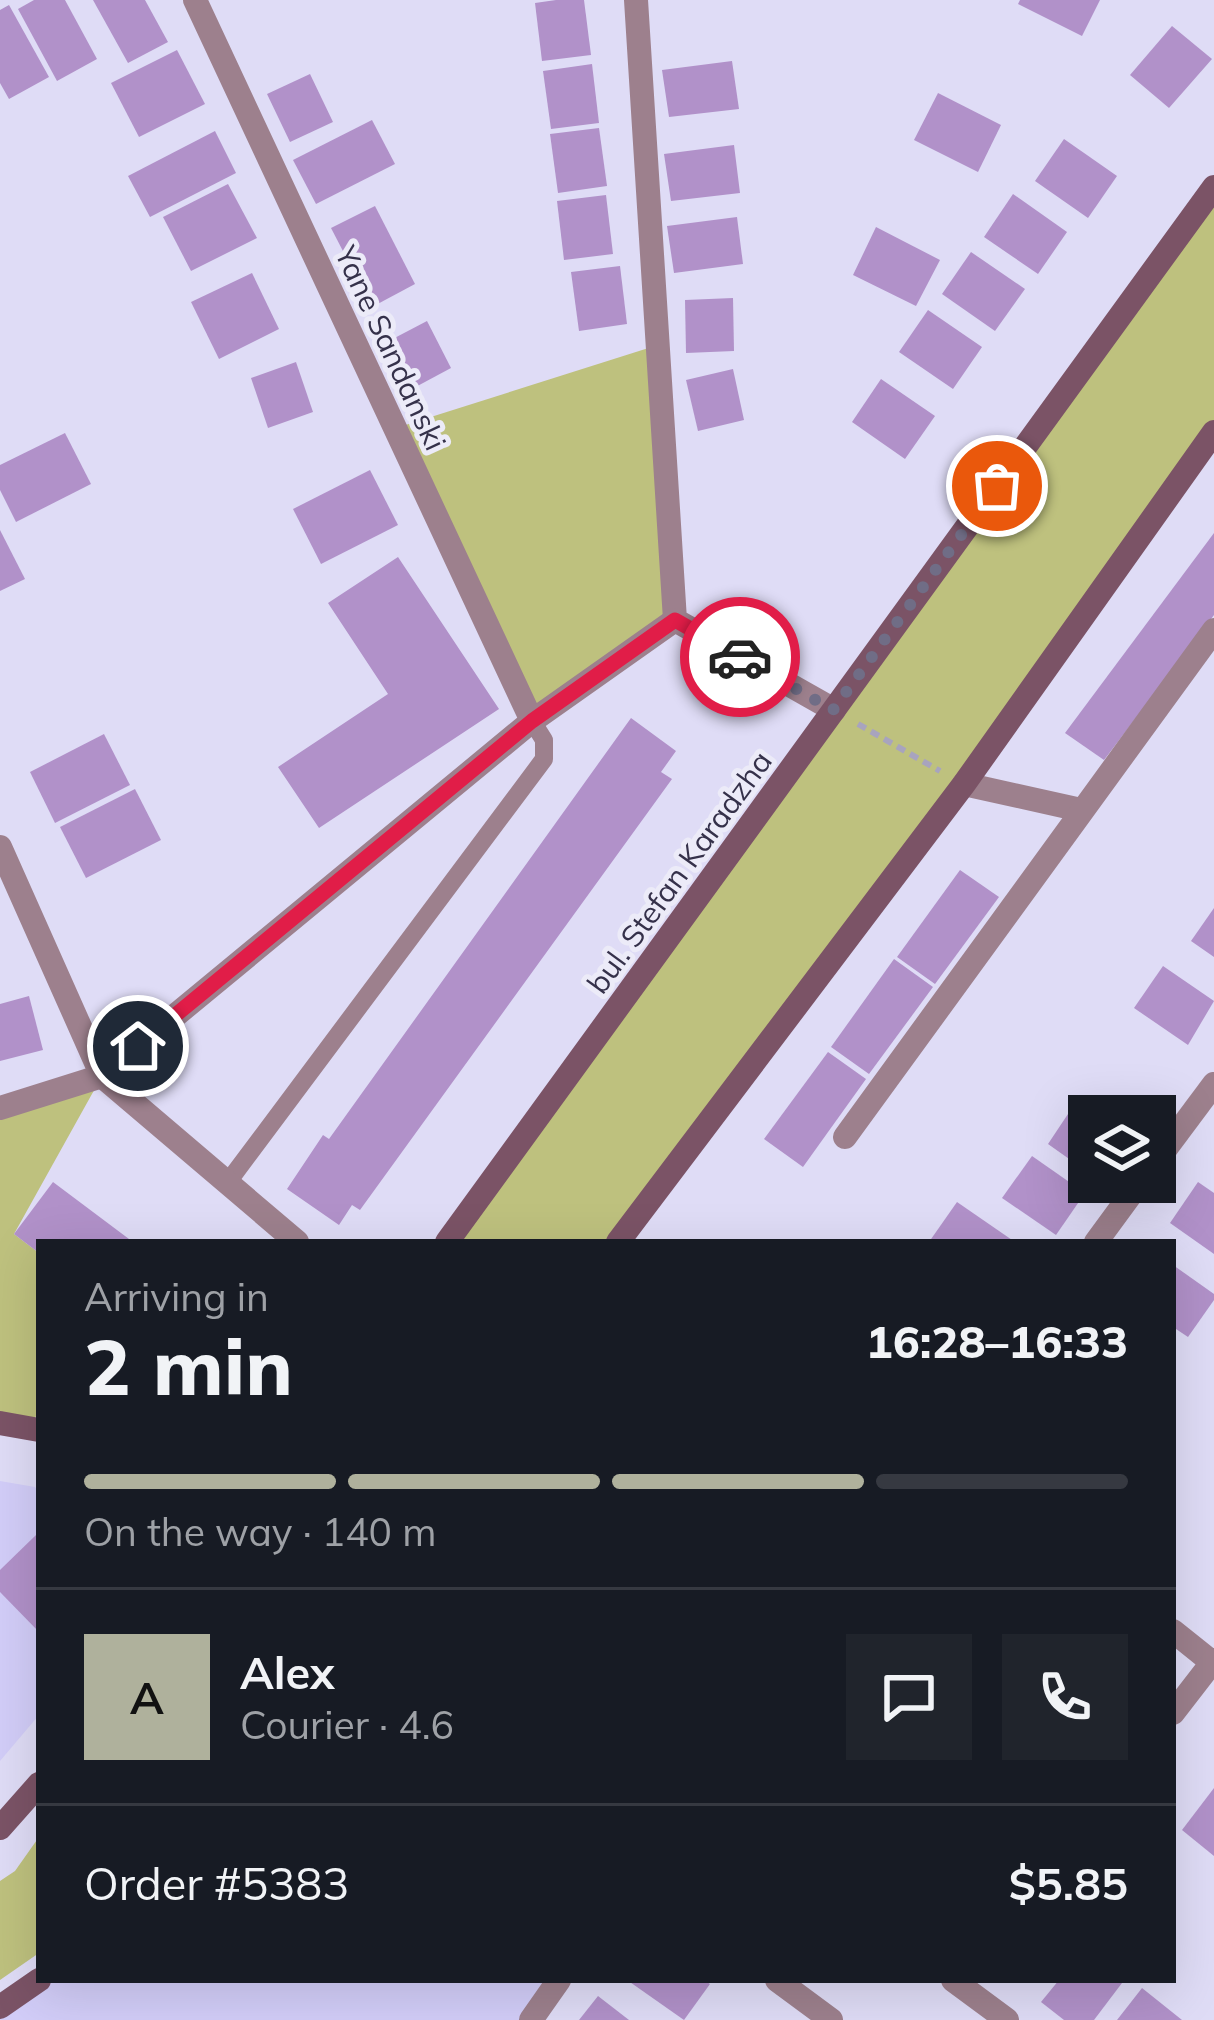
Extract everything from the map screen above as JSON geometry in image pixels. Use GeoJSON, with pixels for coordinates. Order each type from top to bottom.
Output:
{"type":"FeatureCollection","features":[{"type":"Feature","properties":{"kind":"street","name":"Yane Sandanski"},"geometry":{"type":"LineString","coordinates":[[195,0],[532,721]]}},
{"type":"Feature","properties":{"kind":"street"},"geometry":{"type":"LineString","coordinates":[[637,0],[675,620]]}},
{"type":"Feature","properties":{"kind":"street","name":"bul. Stefan Karadzha"},"geometry":{"type":"LineString","coordinates":[[449,1239],[1214,188]]}},
{"type":"Feature","properties":{"kind":"street"},"geometry":{"type":"LineString","coordinates":[[620,1239],[964,784],[1214,432]]}},
{"type":"Feature","properties":{"kind":"street"},"geometry":{"type":"LineString","coordinates":[[0,1108],[102,1076],[532,721],[675,620]]}},
{"type":"Feature","properties":{"kind":"street"},"geometry":{"type":"LineString","coordinates":[[675,620],[833,710]]}},
{"type":"Feature","properties":{"kind":"street"},"geometry":{"type":"LineString","coordinates":[[845,1137],[1214,630]]}},
{"type":"Feature","properties":{"kind":"street"},"geometry":{"type":"LineString","coordinates":[[964,784],[1081,810]]}},
{"type":"Feature","properties":{"kind":"street"},"geometry":{"type":"LineString","coordinates":[[0,847],[102,1076],[294,1239]]}},
{"type":"Feature","properties":{"kind":"street"},"geometry":{"type":"LineString","coordinates":[[1176,1134],[1214,1084]]}},
{"type":"Feature","properties":{"kind":"street"},"geometry":{"type":"LineString","coordinates":[[1098,1239],[1125,1203]]}},
{"type":"Feature","properties":{"kind":"street"},"geometry":{"type":"LineString","coordinates":[[0,1423],[36,1429]]}},
{"type":"Feature","properties":{"kind":"street"},"geometry":{"type":"LineString","coordinates":[[1176,1633],[1213,1662],[1176,1708]]}},
{"type":"Feature","properties":{"kind":"street"},"geometry":{"type":"LineString","coordinates":[[0,1828],[36,1787]]}},
{"type":"Feature","properties":{"kind":"street"},"geometry":{"type":"LineString","coordinates":[[0,2007],[36,1982]]}},
{"type":"Feature","properties":{"kind":"street"},"geometry":{"type":"LineString","coordinates":[[531,2020],[557,1983]]}},
{"type":"Feature","properties":{"kind":"street"},"geometry":{"type":"LineString","coordinates":[[781,1983],[830,2020]]}},
{"type":"Feature","properties":{"kind":"street"},"geometry":{"type":"LineString","coordinates":[[961,1983],[1007,2020]]}},
{"type":"Feature","properties":{"kind":"lane"},"geometry":{"type":"LineString","coordinates":[[228,1182],[544,758],[544,740],[532,721]]}},
{"type":"Feature","properties":{"kind":"path"},"geometry":{"type":"LineString","coordinates":[[833,710],[964,784]]}},
{"type":"Feature","properties":{"kind":"shaded area"},"geometry":{"type":"Polygon","coordinates":[[[0,1481],[36,1488],[36,1719],[0,1761],[0,1481]]]}},
{"type":"Feature","properties":{"kind":"shaded area"},"geometry":{"type":"Polygon","coordinates":[[[36,1982],[557,1983],[531,2020],[0,2020],[0,2007],[36,1982]]]}},
{"type":"Feature","properties":{"kind":"green space"},"geometry":{"type":"Polygon","coordinates":[[[1214,188],[1214,432],[620,1239],[449,1239],[1214,188]]]}},
{"type":"Feature","properties":{"kind":"green space"},"geometry":{"type":"Polygon","coordinates":[[[658,345],[675,620],[532,721],[396,428],[658,345]]]}},
{"type":"Feature","properties":{"kind":"green space"},"geometry":{"type":"Polygon","coordinates":[[[102,1076],[14,1234],[36,1251],[36,1416],[29,1428],[0,1423],[0,1108],[102,1076]]]}},
{"type":"Feature","properties":{"kind":"green space"},"geometry":{"type":"Polygon","coordinates":[[[36,1841],[36,1955],[0,1980],[0,1881],[15,1871],[36,1841]]]}},
{"type":"Feature","properties":{"kind":"building"},"geometry":{"type":"Polygon","coordinates":[[[34,0],[65,0],[97,59],[57,81],[18,9],[34,0]]]}},
{"type":"Feature","properties":{"kind":"building"},"geometry":{"type":"Polygon","coordinates":[[[93,0],[145,0],[168,42],[128,63],[93,0]]]}},
{"type":"Feature","properties":{"kind":"building"},"geometry":{"type":"Polygon","coordinates":[[[584,0],[591,55],[542,61],[535,3],[584,0]]]}},
{"type":"Feature","properties":{"kind":"building"},"geometry":{"type":"Polygon","coordinates":[[[1020,0],[1100,0],[1082,36],[1018,4],[1020,0]]]}},
{"type":"Feature","properties":{"kind":"building"},"geometry":{"type":"Polygon","coordinates":[[[9,5],[49,77],[9,99],[0,83],[0,10],[9,5]]]}},
{"type":"Feature","properties":{"kind":"building"},"geometry":{"type":"Polygon","coordinates":[[[1172,26],[1212,59],[1169,108],[1130,75],[1172,26]]]}},
{"type":"Feature","properties":{"kind":"building"},"geometry":{"type":"Polygon","coordinates":[[[177,50],[205,104],[139,137],[111,83],[177,50]]]}},
{"type":"Feature","properties":{"kind":"building"},"geometry":{"type":"Polygon","coordinates":[[[732,61],[739,109],[669,117],[662,70],[732,61]]]}},
{"type":"Feature","properties":{"kind":"building"},"geometry":{"type":"Polygon","coordinates":[[[592,64],[599,123],[551,129],[543,71],[592,64]]]}},
{"type":"Feature","properties":{"kind":"building"},"geometry":{"type":"Polygon","coordinates":[[[310,74],[333,122],[290,142],[267,94],[310,74]]]}},
{"type":"Feature","properties":{"kind":"building"},"geometry":{"type":"Polygon","coordinates":[[[938,93],[1001,125],[978,172],[914,140],[938,93]]]}},
{"type":"Feature","properties":{"kind":"building"},"geometry":{"type":"Polygon","coordinates":[[[372,120],[395,164],[316,204],[293,160],[372,120]]]}},
{"type":"Feature","properties":{"kind":"building"},"geometry":{"type":"Polygon","coordinates":[[[599,128],[607,186],[558,193],[550,134],[599,128]]]}},
{"type":"Feature","properties":{"kind":"building"},"geometry":{"type":"Polygon","coordinates":[[[215,131],[236,173],[150,217],[128,176],[215,131]]]}},
{"type":"Feature","properties":{"kind":"building"},"geometry":{"type":"Polygon","coordinates":[[[1064,139],[1117,176],[1088,218],[1035,181],[1064,139]]]}},
{"type":"Feature","properties":{"kind":"building"},"geometry":{"type":"Polygon","coordinates":[[[734,145],[740,193],[671,201],[664,154],[734,145]]]}},
{"type":"Feature","properties":{"kind":"building"},"geometry":{"type":"Polygon","coordinates":[[[228,184],[257,238],[191,271],[163,217],[228,184]]]}},
{"type":"Feature","properties":{"kind":"building"},"geometry":{"type":"Polygon","coordinates":[[[1013,194],[1067,232],[1038,274],[984,237],[1013,194]]]}},
{"type":"Feature","properties":{"kind":"building"},"geometry":{"type":"Polygon","coordinates":[[[606,195],[613,254],[564,260],[557,201],[606,195]]]}},
{"type":"Feature","properties":{"kind":"building"},"geometry":{"type":"Polygon","coordinates":[[[375,206],[415,284],[372,307],[331,228],[375,206]]]}},
{"type":"Feature","properties":{"kind":"building"},"geometry":{"type":"Polygon","coordinates":[[[737,217],[743,264],[674,273],[667,226],[737,217]]]}},
{"type":"Feature","properties":{"kind":"building"},"geometry":{"type":"Polygon","coordinates":[[[876,227],[940,260],[916,306],[853,275],[876,227]]]}},
{"type":"Feature","properties":{"kind":"building"},"geometry":{"type":"Polygon","coordinates":[[[971,252],[1025,289],[995,331],[942,294],[971,252]]]}},
{"type":"Feature","properties":{"kind":"building"},"geometry":{"type":"Polygon","coordinates":[[[620,266],[627,324],[579,331],[571,272],[620,266]]]}},
{"type":"Feature","properties":{"kind":"building"},"geometry":{"type":"Polygon","coordinates":[[[252,273],[279,329],[219,359],[191,302],[252,273]]]}},
{"type":"Feature","properties":{"kind":"building"},"geometry":{"type":"Polygon","coordinates":[[[733,298],[734,351],[686,353],[685,300],[733,298]]]}},
{"type":"Feature","properties":{"kind":"building"},"geometry":{"type":"Polygon","coordinates":[[[928,310],[982,347],[953,389],[899,352],[928,310]]]}},
{"type":"Feature","properties":{"kind":"building"},"geometry":{"type":"Polygon","coordinates":[[[427,321],[451,368],[410,390],[385,343],[427,321]]]}},
{"type":"Feature","properties":{"kind":"building"},"geometry":{"type":"Polygon","coordinates":[[[296,362],[313,412],[268,428],[251,378],[296,362]]]}},
{"type":"Feature","properties":{"kind":"building"},"geometry":{"type":"Polygon","coordinates":[[[733,369],[744,420],[698,431],[686,380],[733,369]]]}},
{"type":"Feature","properties":{"kind":"building"},"geometry":{"type":"Polygon","coordinates":[[[881,379],[935,416],[905,459],[852,422],[881,379]]]}},
{"type":"Feature","properties":{"kind":"building"},"geometry":{"type":"Polygon","coordinates":[[[65,433],[91,484],[16,522],[0,490],[0,465],[65,433]]]}},
{"type":"Feature","properties":{"kind":"building"},"geometry":{"type":"Polygon","coordinates":[[[370,470],[398,525],[321,564],[293,509],[370,470]]]}},
{"type":"Feature","properties":{"kind":"building"},"geometry":{"type":"Polygon","coordinates":[[[0,530],[25,579],[0,591],[0,530]]]}},
{"type":"Feature","properties":{"kind":"building"},"geometry":{"type":"Polygon","coordinates":[[[1214,533],[1214,615],[1104,760],[1065,733],[1214,533]]]}},
{"type":"Feature","properties":{"kind":"building"},"geometry":{"type":"Polygon","coordinates":[[[398,557],[499,709],[319,828],[278,767],[388,694],[328,603],[398,557]]]}},
{"type":"Feature","properties":{"kind":"building"},"geometry":{"type":"Polygon","coordinates":[[[631,718],[676,751],[661,772],[672,779],[360,1210],[352,1205],[339,1225],[287,1189],[323,1135],[329,1139],[631,718]]]}},
{"type":"Feature","properties":{"kind":"building"},"geometry":{"type":"Polygon","coordinates":[[[104,734],[130,785],[55,823],[30,772],[104,734]]]}},
{"type":"Feature","properties":{"kind":"building"},"geometry":{"type":"Polygon","coordinates":[[[135,789],[161,840],[86,878],[60,827],[135,789]]]}},
{"type":"Feature","properties":{"kind":"building"},"geometry":{"type":"Polygon","coordinates":[[[960,870],[999,897],[935,984],[897,957],[960,870]]]}},
{"type":"Feature","properties":{"kind":"building"},"geometry":{"type":"Polygon","coordinates":[[[1214,908],[1214,957],[1191,941],[1214,908]]]}},
{"type":"Feature","properties":{"kind":"building"},"geometry":{"type":"Polygon","coordinates":[[[894,959],[933,987],[869,1074],[831,1047],[894,959]]]}},
{"type":"Feature","properties":{"kind":"building"},"geometry":{"type":"Polygon","coordinates":[[[1163,966],[1214,1001],[1188,1045],[1134,1008],[1163,966]]]}},
{"type":"Feature","properties":{"kind":"building"},"geometry":{"type":"Polygon","coordinates":[[[29,996],[43,1050],[0,1061],[0,1004],[29,996]]]}},
{"type":"Feature","properties":{"kind":"building"},"geometry":{"type":"Polygon","coordinates":[[[828,1052],[866,1079],[803,1167],[764,1139],[828,1052]]]}},
{"type":"Feature","properties":{"kind":"building"},"geometry":{"type":"Polygon","coordinates":[[[1068,1114],[1068,1158],[1048,1144],[1068,1114]]]}},
{"type":"Feature","properties":{"kind":"building"},"geometry":{"type":"Polygon","coordinates":[[[1032,1156],[1068,1181],[1068,1203],[1078,1203],[1056,1235],[1002,1198],[1032,1156]]]}},
{"type":"Feature","properties":{"kind":"building"},"geometry":{"type":"Polygon","coordinates":[[[53,1182],[129,1239],[36,1239],[36,1251],[14,1234],[53,1182]]]}},
{"type":"Feature","properties":{"kind":"building"},"geometry":{"type":"Polygon","coordinates":[[[1198,1182],[1214,1193],[1214,1254],[1170,1223],[1198,1182]]]}},
{"type":"Feature","properties":{"kind":"building"},"geometry":{"type":"Polygon","coordinates":[[[957,1202],[1011,1239],[931,1239],[957,1202]]]}},
{"type":"Feature","properties":{"kind":"building"},"geometry":{"type":"Polygon","coordinates":[[[1176,1267],[1214,1294],[1188,1337],[1176,1329],[1176,1267]]]}},
{"type":"Feature","properties":{"kind":"building"},"geometry":{"type":"Polygon","coordinates":[[[36,1535],[36,1629],[0,1592],[0,1570],[36,1535]]]}},
{"type":"Feature","properties":{"kind":"building"},"geometry":{"type":"Polygon","coordinates":[[[1214,1788],[1214,1856],[1182,1830],[1214,1788]]]}},
{"type":"Feature","properties":{"kind":"building"},"geometry":{"type":"Polygon","coordinates":[[[631,1983],[710,1984],[684,2020],[631,1983]]]}},
{"type":"Feature","properties":{"kind":"building"},"geometry":{"type":"Polygon","coordinates":[[[1057,1983],[1122,1983],[1094,2020],[1064,2020],[1041,2002],[1057,1983]]]}},
{"type":"Feature","properties":{"kind":"building"},"geometry":{"type":"Polygon","coordinates":[[[1142,1988],[1182,2020],[1117,2020],[1142,1988]]]}},
{"type":"Feature","properties":{"kind":"building"},"geometry":{"type":"Polygon","coordinates":[[[598,1996],[629,2020],[579,2020],[598,1996]]]}},
{"type":"Feature","properties":{"kind":"way so far"},"geometry":{"type":"LineString","coordinates":[[740,657],[833,710],[997,486]]}},
{"type":"Feature","properties":{"kind":"route"},"geometry":{"type":"LineString","coordinates":[[138,1046],[532,721],[675,620],[740,657]]}}]}
